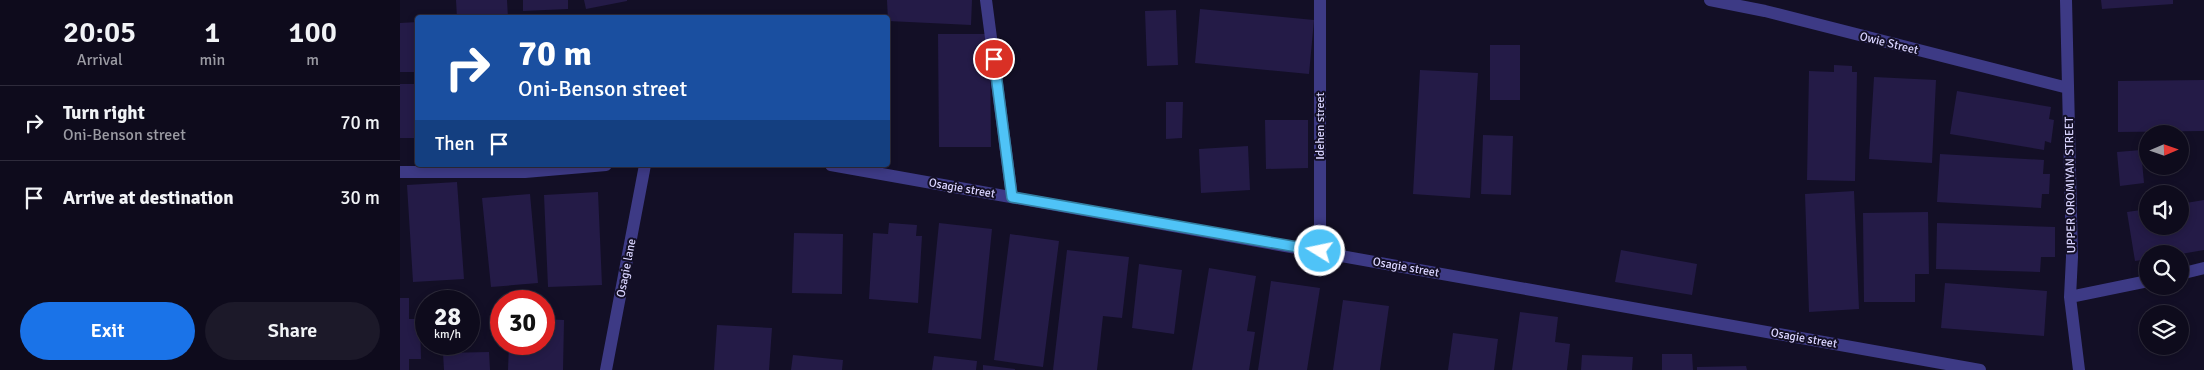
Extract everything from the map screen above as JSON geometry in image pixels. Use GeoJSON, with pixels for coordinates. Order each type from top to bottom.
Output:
{"type":"FeatureCollection","features":[{"type":"Feature","properties":{"kind":"street"},"geometry":{"type":"LineString","coordinates":[[986,0],[1012,197]]}},
{"type":"Feature","properties":{"kind":"street","name":"Idehen street"},"geometry":{"type":"LineString","coordinates":[[1320,0],[1320,251]]}},
{"type":"Feature","properties":{"kind":"street","name":"Owie Street"},"geometry":{"type":"LineString","coordinates":[[1710,0],[1765,6],[2068,88]]}},
{"type":"Feature","properties":{"kind":"street","name":"UPPER OROMIYAN STREET"},"geometry":{"type":"LineString","coordinates":[[2066,0],[2072,257],[2070,297],[2079,370]]}},
{"type":"Feature","properties":{"kind":"street"},"geometry":{"type":"LineString","coordinates":[[400,172],[525,172],[583,167]]}},
{"type":"Feature","properties":{"kind":"street","name":"Osagie lane"},"geometry":{"type":"LineString","coordinates":[[606,370],[645,167]]}},
{"type":"Feature","properties":{"kind":"street","name":"Osagie street"},"geometry":{"type":"LineString","coordinates":[[842,167],[1980,370]]}},
{"type":"Feature","properties":{"kind":"street"},"geometry":{"type":"LineString","coordinates":[[2189,272],[2204,268]]}},
{"type":"Feature","properties":{"kind":"street"},"geometry":{"type":"LineString","coordinates":[[2070,297],[2139,282]]}},
{"type":"Feature","properties":{"kind":"building"},"geometry":{"type":"Polygon","coordinates":[[[456,0],[507,0],[508,15],[457,15],[456,0]]]}},
{"type":"Feature","properties":{"kind":"building"},"geometry":{"type":"Polygon","coordinates":[[[523,0],[568,0],[568,9],[523,11],[523,0]]]}},
{"type":"Feature","properties":{"kind":"building"},"geometry":{"type":"Polygon","coordinates":[[[584,0],[627,0],[627,1],[586,9],[584,0]]]}},
{"type":"Feature","properties":{"kind":"building"},"geometry":{"type":"Polygon","coordinates":[[[887,0],[972,0],[971,25],[890,21],[890,15],[888,15],[887,0]]]}},
{"type":"Feature","properties":{"kind":"building"},"geometry":{"type":"Polygon","coordinates":[[[2101,0],[2173,0],[2173,4],[2102,9],[2101,0]]]}},
{"type":"Feature","properties":{"kind":"building"},"geometry":{"type":"Polygon","coordinates":[[[1200,9],[1314,20],[1309,74],[1195,63],[1200,9]]]}},
{"type":"Feature","properties":{"kind":"building"},"geometry":{"type":"Polygon","coordinates":[[[1176,10],[1178,65],[1147,66],[1145,11],[1176,10]]]}},
{"type":"Feature","properties":{"kind":"building"},"geometry":{"type":"Polygon","coordinates":[[[415,22],[415,72],[400,72],[400,23],[415,22]]]}},
{"type":"Feature","properties":{"kind":"building"},"geometry":{"type":"Polygon","coordinates":[[[938,34],[990,34],[991,147],[939,147],[938,34]]]}},
{"type":"Feature","properties":{"kind":"building"},"geometry":{"type":"Polygon","coordinates":[[[1490,45],[1520,45],[1520,100],[1490,100],[1490,45]]]}},
{"type":"Feature","properties":{"kind":"building"},"geometry":{"type":"Polygon","coordinates":[[[1834,65],[1852,66],[1852,72],[1857,72],[1855,181],[1807,180],[1809,71],[1834,72],[1834,65]]]}},
{"type":"Feature","properties":{"kind":"building"},"geometry":{"type":"Polygon","coordinates":[[[1420,70],[1478,73],[1470,198],[1413,194],[1420,70]]]}},
{"type":"Feature","properties":{"kind":"building"},"geometry":{"type":"Polygon","coordinates":[[[1874,77],[1936,80],[1932,163],[1869,159],[1874,77]]]}},
{"type":"Feature","properties":{"kind":"building"},"geometry":{"type":"Polygon","coordinates":[[[2204,80],[2204,131],[2189,131],[2189,125],[2139,125],[2139,132],[2118,132],[2118,81],[2204,80]]]}},
{"type":"Feature","properties":{"kind":"building"},"geometry":{"type":"Polygon","coordinates":[[[400,84],[415,84],[415,138],[400,138],[400,84]]]}},
{"type":"Feature","properties":{"kind":"building"},"geometry":{"type":"Polygon","coordinates":[[[1957,91],[2051,107],[2049,119],[2054,120],[2051,143],[2045,141],[2044,150],[1950,134],[1957,91]]]}},
{"type":"Feature","properties":{"kind":"building"},"geometry":{"type":"Polygon","coordinates":[[[1166,102],[1183,102],[1182,138],[1166,139],[1166,102]]]}},
{"type":"Feature","properties":{"kind":"building"},"geometry":{"type":"Polygon","coordinates":[[[1265,120],[1308,120],[1308,168],[1266,169],[1265,120]]]}},
{"type":"Feature","properties":{"kind":"building"},"geometry":{"type":"Polygon","coordinates":[[[1483,135],[1513,136],[1511,195],[1481,194],[1483,135]]]}},
{"type":"Feature","properties":{"kind":"building"},"geometry":{"type":"Polygon","coordinates":[[[1248,146],[1250,190],[1201,193],[1199,149],[1248,146]]]}},
{"type":"Feature","properties":{"kind":"building"},"geometry":{"type":"Polygon","coordinates":[[[2139,150],[2139,175],[2143,175],[2144,183],[2120,186],[2117,152],[2139,150]]]}},
{"type":"Feature","properties":{"kind":"building"},"geometry":{"type":"Polygon","coordinates":[[[1940,154],[2044,160],[2043,174],[2050,174],[2049,194],[2042,194],[2041,208],[1937,202],[1940,154]]]}},
{"type":"Feature","properties":{"kind":"building"},"geometry":{"type":"Polygon","coordinates":[[[457,182],[464,279],[413,282],[407,185],[457,182]]]}},
{"type":"Feature","properties":{"kind":"building"},"geometry":{"type":"Polygon","coordinates":[[[1854,191],[1859,309],[1809,312],[1805,194],[1854,191]]]}},
{"type":"Feature","properties":{"kind":"building"},"geometry":{"type":"Polygon","coordinates":[[[598,192],[602,285],[548,287],[544,195],[598,192]]]}},
{"type":"Feature","properties":{"kind":"building"},"geometry":{"type":"Polygon","coordinates":[[[530,194],[538,283],[491,287],[482,198],[530,194]]]}},
{"type":"Feature","properties":{"kind":"building"},"geometry":{"type":"Polygon","coordinates":[[[2204,200],[2204,250],[2189,253],[2189,245],[2139,245],[2139,260],[2135,261],[2127,212],[2139,210],[2139,235],[2189,235],[2189,202],[2204,200]]]}},
{"type":"Feature","properties":{"kind":"building"},"geometry":{"type":"Polygon","coordinates":[[[1928,212],[1929,274],[1915,274],[1915,302],[1864,302],[1863,213],[1928,212]]]}},
{"type":"Feature","properties":{"kind":"building"},"geometry":{"type":"Polygon","coordinates":[[[889,223],[917,225],[916,236],[922,236],[918,303],[869,299],[873,233],[888,234],[889,223]]]}},
{"type":"Feature","properties":{"kind":"building"},"geometry":{"type":"Polygon","coordinates":[[[939,223],[992,229],[981,339],[928,333],[939,223]]]}},
{"type":"Feature","properties":{"kind":"building"},"geometry":{"type":"Polygon","coordinates":[[[1937,223],[2055,227],[2055,257],[2041,257],[2040,272],[1936,269],[1937,223]]]}},
{"type":"Feature","properties":{"kind":"building"},"geometry":{"type":"Polygon","coordinates":[[[794,233],[843,234],[842,294],[792,293],[794,233]]]}},
{"type":"Feature","properties":{"kind":"building"},"geometry":{"type":"Polygon","coordinates":[[[1010,234],[1059,241],[1043,367],[994,360],[1010,234]]]}},
{"type":"Feature","properties":{"kind":"building"},"geometry":{"type":"Polygon","coordinates":[[[1067,250],[1129,257],[1122,318],[1103,316],[1097,370],[1053,370],[1067,250]]]}},
{"type":"Feature","properties":{"kind":"building"},"geometry":{"type":"Polygon","coordinates":[[[1621,250],[1697,264],[1692,295],[1615,282],[1621,250]]]}},
{"type":"Feature","properties":{"kind":"building"},"geometry":{"type":"Polygon","coordinates":[[[1139,264],[1182,270],[1174,334],[1132,328],[1139,264]]]}},
{"type":"Feature","properties":{"kind":"building"},"geometry":{"type":"Polygon","coordinates":[[[1209,268],[1256,276],[1247,331],[1255,332],[1249,370],[1192,370],[1209,268]]]}},
{"type":"Feature","properties":{"kind":"building"},"geometry":{"type":"Polygon","coordinates":[[[1271,281],[1320,288],[1307,370],[1258,370],[1271,281]]]}},
{"type":"Feature","properties":{"kind":"building"},"geometry":{"type":"Polygon","coordinates":[[[1945,283],[2047,291],[2044,336],[1941,328],[1945,283]]]}},
{"type":"Feature","properties":{"kind":"building"},"geometry":{"type":"Polygon","coordinates":[[[400,298],[409,298],[409,319],[415,319],[415,355],[421,355],[421,359],[409,359],[409,370],[400,370],[400,298]]]}},
{"type":"Feature","properties":{"kind":"building"},"geometry":{"type":"Polygon","coordinates":[[[1343,300],[1389,306],[1380,370],[1333,370],[1343,300]]]}},
{"type":"Feature","properties":{"kind":"building"},"geometry":{"type":"Polygon","coordinates":[[[1520,312],[1558,317],[1555,342],[1570,344],[1567,370],[1512,370],[1520,312]]]}},
{"type":"Feature","properties":{"kind":"building"},"geometry":{"type":"Polygon","coordinates":[[[555,320],[564,320],[563,370],[508,370],[509,355],[555,355],[555,320]]]}},
{"type":"Feature","properties":{"kind":"building"},"geometry":{"type":"Polygon","coordinates":[[[717,325],[772,328],[769,370],[714,370],[717,325]]]}},
{"type":"Feature","properties":{"kind":"building"},"geometry":{"type":"Polygon","coordinates":[[[1453,333],[1498,339],[1494,370],[1448,370],[1453,333]]]}},
{"type":"Feature","properties":{"kind":"building"},"geometry":{"type":"Polygon","coordinates":[[[480,352],[489,352],[490,370],[444,370],[443,355],[480,355],[480,352]]]}},
{"type":"Feature","properties":{"kind":"building"},"geometry":{"type":"Polygon","coordinates":[[[1662,354],[1692,354],[1693,370],[1662,370],[1662,354]]]}},
{"type":"Feature","properties":{"kind":"building"},"geometry":{"type":"Polygon","coordinates":[[[793,355],[843,360],[842,370],[791,370],[793,355]]]}},
{"type":"Feature","properties":{"kind":"building"},"geometry":{"type":"Polygon","coordinates":[[[1582,355],[1633,357],[1632,370],[1581,370],[1582,355]]]}},
{"type":"Feature","properties":{"kind":"building"},"geometry":{"type":"Polygon","coordinates":[[[934,356],[977,361],[976,370],[932,370],[934,356]]]}},
{"type":"Feature","properties":{"kind":"building"},"geometry":{"type":"Polygon","coordinates":[[[983,365],[1015,369],[1015,370],[983,370],[983,365]]]}},
{"type":"Feature","properties":{"kind":"building"},"geometry":{"type":"Polygon","coordinates":[[[1746,366],[1747,370],[1697,370],[1697,367],[1746,366]]]}},
{"type":"Feature","properties":{"kind":"route"},"geometry":{"type":"LineString","coordinates":[[994,59],[1012,197],[1320,251]]}}]}
